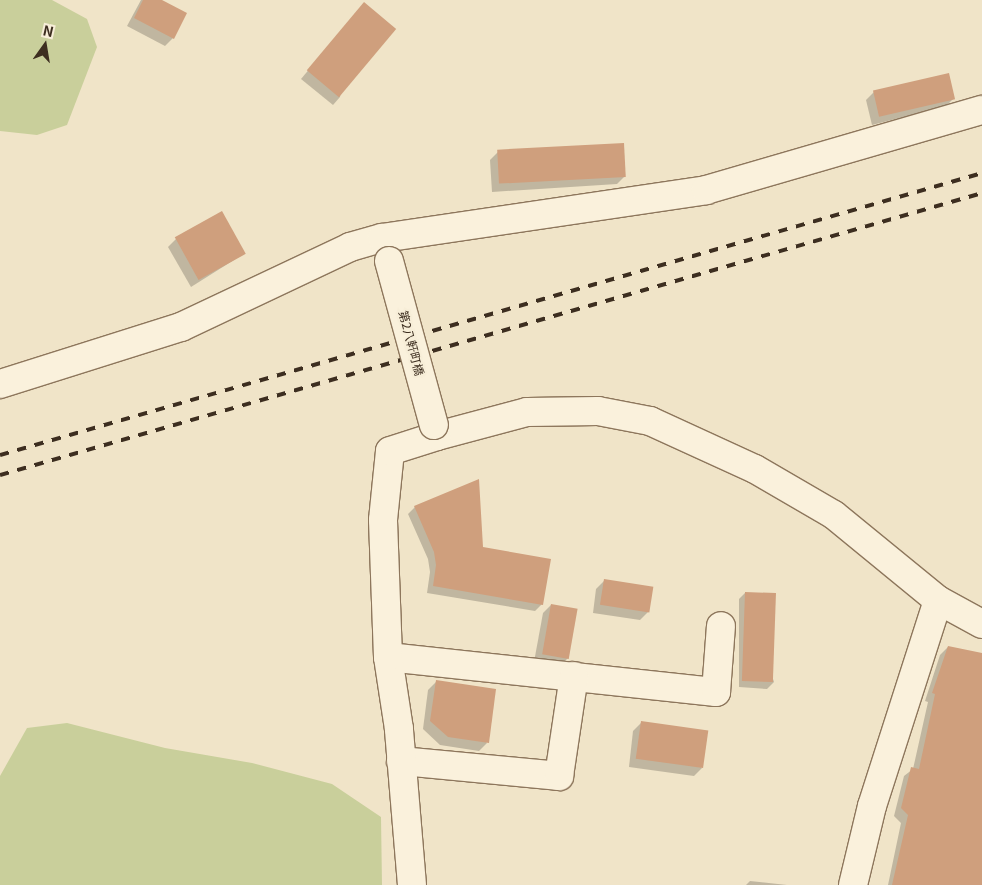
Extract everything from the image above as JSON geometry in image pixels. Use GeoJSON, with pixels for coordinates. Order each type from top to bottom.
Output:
{"type":"FeatureCollection","features":[{"type":"Feature","properties":{"kind":"street"},"geometry":{"type":"LineString","coordinates":[[0,384],[181,327],[350,247],[386,250],[706,190],[982,110]]}},
{"type":"Feature","properties":{"kind":"street","name":"第2八軒町橋"},"geometry":{"type":"LineString","coordinates":[[386,250],[435,430]]}},
{"type":"Feature","properties":{"kind":"street"},"geometry":{"type":"LineString","coordinates":[[412,885],[401,761],[388,657],[383,520],[390,451],[435,430],[527,412],[598,411],[650,420],[755,469],[834,516],[938,600],[982,624]]}},
{"type":"Feature","properties":{"kind":"street"},"geometry":{"type":"LineString","coordinates":[[853,885],[872,806],[938,600]]}},
{"type":"Feature","properties":{"kind":"street"},"geometry":{"type":"LineString","coordinates":[[388,657],[716,692],[721,626]]}},
{"type":"Feature","properties":{"kind":"street"},"geometry":{"type":"LineString","coordinates":[[401,761],[559,776],[574,676]]}},
{"type":"Feature","properties":{"kind":"green space"},"geometry":{"type":"Polygon","coordinates":[[[0,0],[52,0],[87,19],[97,47],[67,125],[37,135],[0,131],[0,0]]]}},
{"type":"Feature","properties":{"kind":"green space"},"geometry":{"type":"Polygon","coordinates":[[[67,723],[165,748],[252,763],[332,784],[381,817],[382,885],[0,885],[0,776],[27,728],[67,723]]]}},
{"type":"Feature","properties":{"kind":"building"},"geometry":{"type":"Polygon","coordinates":[[[143,0],[162,0],[187,13],[174,39],[134,18],[143,0]]]}},
{"type":"Feature","properties":{"kind":"building"},"geometry":{"type":"Polygon","coordinates":[[[364,2],[396,29],[339,97],[307,70],[364,2]]]}},
{"type":"Feature","properties":{"kind":"building"},"geometry":{"type":"Polygon","coordinates":[[[949,73],[955,99],[879,117],[873,91],[949,73]]]}},
{"type":"Feature","properties":{"kind":"building"},"geometry":{"type":"Polygon","coordinates":[[[624,143],[626,177],[499,184],[497,150],[624,143]]]}},
{"type":"Feature","properties":{"kind":"building"},"geometry":{"type":"Polygon","coordinates":[[[222,211],[246,254],[199,280],[175,237],[222,211]]]}},
{"type":"Feature","properties":{"kind":"building"},"geometry":{"type":"Polygon","coordinates":[[[479,479],[483,547],[551,559],[543,605],[433,586],[436,565],[434,552],[414,506],[479,479]]]}},
{"type":"Feature","properties":{"kind":"building"},"geometry":{"type":"Polygon","coordinates":[[[604,579],[653,587],[649,613],[600,605],[604,579]]]}},
{"type":"Feature","properties":{"kind":"building"},"geometry":{"type":"Polygon","coordinates":[[[745,592],[776,593],[773,682],[742,681],[745,592]]]}},
{"type":"Feature","properties":{"kind":"building"},"geometry":{"type":"Polygon","coordinates":[[[551,604],[578,609],[569,659],[542,654],[551,604]]]}},
{"type":"Feature","properties":{"kind":"building"},"geometry":{"type":"Polygon","coordinates":[[[948,646],[982,653],[982,885],[892,885],[908,815],[901,808],[911,767],[919,769],[935,694],[932,693],[948,646]]]}},
{"type":"Feature","properties":{"kind":"building"},"geometry":{"type":"Polygon","coordinates":[[[436,680],[496,689],[489,743],[448,737],[430,721],[436,680]]]}},
{"type":"Feature","properties":{"kind":"building"},"geometry":{"type":"Polygon","coordinates":[[[641,721],[708,730],[703,768],[636,759],[641,721]]]}},
{"type":"Feature","properties":{"kind":"railway"},"geometry":{"type":"LineString","coordinates":[[0,455],[982,173]]}},
{"type":"Feature","properties":{"kind":"railway"},"geometry":{"type":"LineString","coordinates":[[0,475],[982,193]]}}]}
